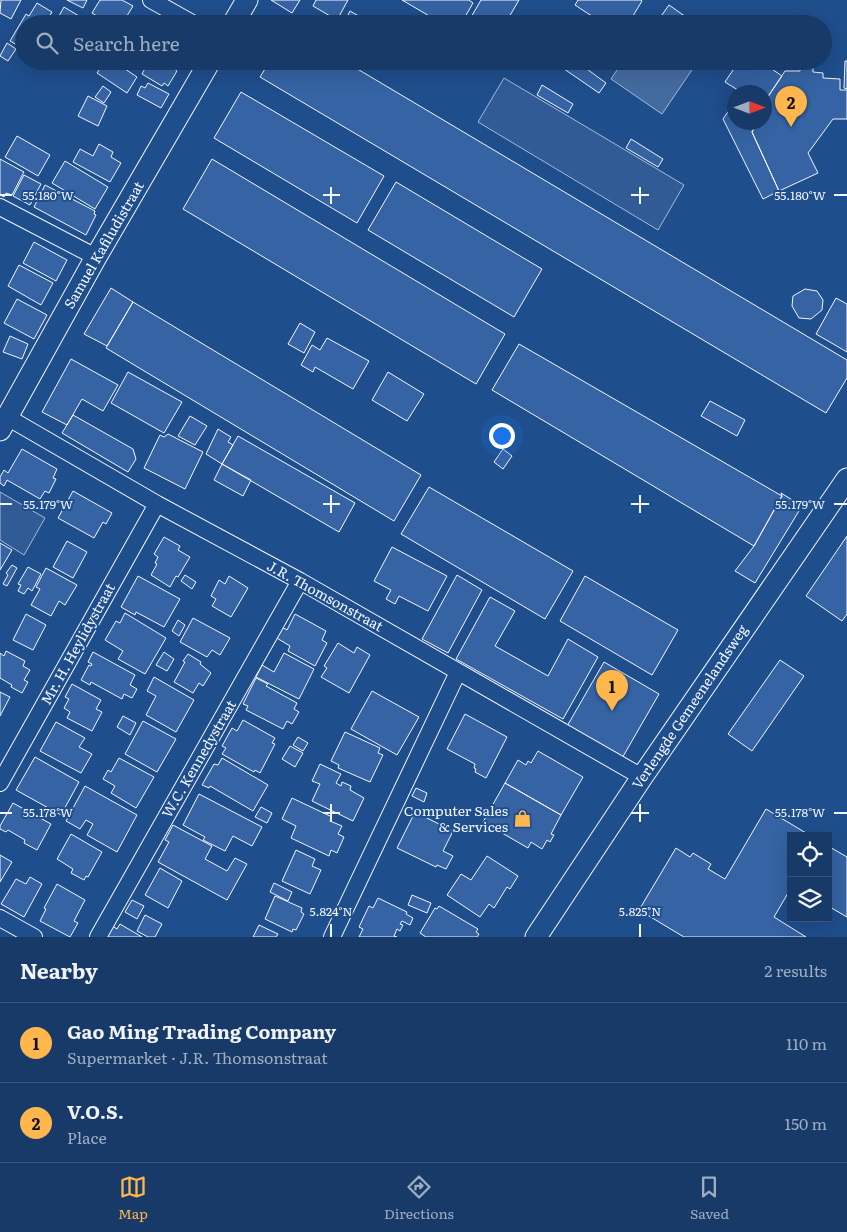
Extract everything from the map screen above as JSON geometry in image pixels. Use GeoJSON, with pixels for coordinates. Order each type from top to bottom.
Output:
{"type":"FeatureCollection","features":[{"type":"Feature","properties":{"kind":"street"},"geometry":{"type":"LineString","coordinates":[[151,0],[178,15]]}},
{"type":"Feature","properties":{"kind":"street"},"geometry":{"type":"LineString","coordinates":[[238,15],[247,0]]}},
{"type":"Feature","properties":{"kind":"street","name":"Samuel Kafiludistraat"},"geometry":{"type":"LineString","coordinates":[[3,423],[96,257],[205,70]]}},
{"type":"Feature","properties":{"kind":"street"},"geometry":{"type":"LineString","coordinates":[[0,207],[96,257]]}},
{"type":"Feature","properties":{"kind":"street","name":"J.R. Thomsonstraat"},"geometry":{"type":"LineString","coordinates":[[3,423],[300,581],[642,777]]}},
{"type":"Feature","properties":{"kind":"street","name":"Verlengde Gemeenelandsweg"},"geometry":{"type":"LineString","coordinates":[[536,937],[642,777],[847,479]]}},
{"type":"Feature","properties":{"kind":"street","name":"Mr. H. Heylidystraat"},"geometry":{"type":"LineString","coordinates":[[0,783],[157,504]]}},
{"type":"Feature","properties":{"kind":"street","name":"W.C. Kennedystraat"},"geometry":{"type":"LineString","coordinates":[[98,937],[300,581]]}},
{"type":"Feature","properties":{"kind":"street"},"geometry":{"type":"LineString","coordinates":[[332,937],[458,672]]}},
{"type":"Feature","properties":{"kind":"street"},"geometry":{"type":"LineString","coordinates":[[0,918],[34,937]]}},
{"type":"Feature","properties":{"kind":"shaded area"},"geometry":{"type":"Polygon","coordinates":[[[617,70],[692,70],[662,114],[611,79],[617,70]]]}},
{"type":"Feature","properties":{"kind":"shaded area"},"geometry":{"type":"Polygon","coordinates":[[[504,78],[684,185],[658,230],[478,122],[504,78]]]}},
{"type":"Feature","properties":{"kind":"shaded area"},"geometry":{"type":"Polygon","coordinates":[[[0,492],[45,518],[24,555],[0,540],[0,492]]]}},
{"type":"Feature","properties":{"kind":"building"},"geometry":{"type":"Polygon","coordinates":[[[1,0],[21,0],[11,19],[0,13],[1,0]]]}},
{"type":"Feature","properties":{"kind":"building"},"geometry":{"type":"Polygon","coordinates":[[[67,0],[87,0],[83,8],[67,0]]]}},
{"type":"Feature","properties":{"kind":"building"},"geometry":{"type":"Polygon","coordinates":[[[100,0],[122,0],[133,6],[128,15],[95,15],[92,13],[100,0]]]}},
{"type":"Feature","properties":{"kind":"building"},"geometry":{"type":"Polygon","coordinates":[[[271,0],[300,0],[292,13],[271,0]]]}},
{"type":"Feature","properties":{"kind":"building"},"geometry":{"type":"Polygon","coordinates":[[[316,0],[348,0],[340,15],[328,15],[313,6],[316,0]]]}},
{"type":"Feature","properties":{"kind":"building"},"geometry":{"type":"Polygon","coordinates":[[[402,0],[469,0],[473,3],[466,15],[428,15],[402,0]]]}},
{"type":"Feature","properties":{"kind":"building"},"geometry":{"type":"Polygon","coordinates":[[[481,0],[519,0],[510,15],[472,15],[481,0]]]}},
{"type":"Feature","properties":{"kind":"building"},"geometry":{"type":"Polygon","coordinates":[[[578,0],[642,1],[633,15],[590,15],[575,5],[578,0]]]}},
{"type":"Feature","properties":{"kind":"building"},"geometry":{"type":"Polygon","coordinates":[[[37,3],[52,12],[50,15],[30,15],[37,3]]]}},
{"type":"Feature","properties":{"kind":"building"},"geometry":{"type":"Polygon","coordinates":[[[669,5],[683,15],[662,15],[669,5]]]}},
{"type":"Feature","properties":{"kind":"building"},"geometry":{"type":"Polygon","coordinates":[[[64,7],[77,15],[60,15],[64,7]]]}},
{"type":"Feature","properties":{"kind":"building"},"geometry":{"type":"Polygon","coordinates":[[[350,11],[357,15],[348,15],[350,11]]]}},
{"type":"Feature","properties":{"kind":"building"},"geometry":{"type":"Polygon","coordinates":[[[15,33],[15,44],[10,41],[15,33]]]}},
{"type":"Feature","properties":{"kind":"building"},"geometry":{"type":"Polygon","coordinates":[[[7,43],[15,48],[8,61],[0,56],[7,43]]]}},
{"type":"Feature","properties":{"kind":"building"},"geometry":{"type":"Polygon","coordinates":[[[845,61],[847,61],[847,89],[844,88],[845,61]]]}},
{"type":"Feature","properties":{"kind":"building"},"geometry":{"type":"Polygon","coordinates":[[[99,70],[126,70],[137,77],[127,93],[97,73],[99,70]]]}},
{"type":"Feature","properties":{"kind":"building"},"geometry":{"type":"Polygon","coordinates":[[[144,70],[177,71],[168,86],[164,83],[162,86],[142,74],[144,70]]]}},
{"type":"Feature","properties":{"kind":"building"},"geometry":{"type":"Polygon","coordinates":[[[264,70],[359,70],[847,360],[847,378],[826,413],[260,77],[264,70]]]}},
{"type":"Feature","properties":{"kind":"building"},"geometry":{"type":"Polygon","coordinates":[[[566,70],[588,70],[606,83],[599,93],[566,70]]]}},
{"type":"Feature","properties":{"kind":"building"},"geometry":{"type":"Polygon","coordinates":[[[733,70],[773,70],[782,76],[772,91],[772,85],[730,85],[725,82],[733,70]]]}},
{"type":"Feature","properties":{"kind":"building"},"geometry":{"type":"Polygon","coordinates":[[[813,70],[813,72],[823,73],[823,78],[840,79],[840,90],[847,90],[847,119],[833,119],[808,153],[818,173],[779,191],[752,132],[753,130],[772,130],[772,90],[785,71],[813,70]]]}},
{"type":"Feature","properties":{"kind":"building"},"geometry":{"type":"Polygon","coordinates":[[[148,83],[169,94],[161,108],[137,95],[141,86],[145,88],[148,83]]]}},
{"type":"Feature","properties":{"kind":"building"},"geometry":{"type":"Polygon","coordinates":[[[542,85],[573,104],[568,113],[537,95],[542,85]]]}},
{"type":"Feature","properties":{"kind":"building"},"geometry":{"type":"Polygon","coordinates":[[[103,86],[111,92],[104,103],[95,97],[103,86]]]}},
{"type":"Feature","properties":{"kind":"building"},"geometry":{"type":"Polygon","coordinates":[[[241,92],[384,176],[357,223],[214,138],[241,92]]]}},
{"type":"Feature","properties":{"kind":"building"},"geometry":{"type":"Polygon","coordinates":[[[88,96],[107,106],[98,126],[78,116],[88,96]]]}},
{"type":"Feature","properties":{"kind":"building"},"geometry":{"type":"Polygon","coordinates":[[[727,113],[727,127],[723,119],[727,113]]]}},
{"type":"Feature","properties":{"kind":"building"},"geometry":{"type":"Polygon","coordinates":[[[728,130],[753,130],[752,132],[779,191],[763,199],[728,130]]]}},
{"type":"Feature","properties":{"kind":"building"},"geometry":{"type":"Polygon","coordinates":[[[17,136],[50,155],[38,176],[5,157],[17,136]]]}},
{"type":"Feature","properties":{"kind":"building"},"geometry":{"type":"Polygon","coordinates":[[[631,139],[663,159],[658,167],[626,148],[631,139]]]}},
{"type":"Feature","properties":{"kind":"building"},"geometry":{"type":"Polygon","coordinates":[[[99,144],[113,152],[111,157],[121,163],[110,182],[73,162],[80,149],[93,156],[99,144]]]}},
{"type":"Feature","properties":{"kind":"building"},"geometry":{"type":"Polygon","coordinates":[[[0,159],[24,172],[12,195],[6,193],[4,197],[0,195],[0,159]]]}},
{"type":"Feature","properties":{"kind":"building"},"geometry":{"type":"Polygon","coordinates":[[[212,159],[505,334],[476,384],[183,209],[212,159]]]}},
{"type":"Feature","properties":{"kind":"building"},"geometry":{"type":"Polygon","coordinates":[[[65,161],[108,187],[95,209],[52,183],[65,161]]]}},
{"type":"Feature","properties":{"kind":"building"},"geometry":{"type":"Polygon","coordinates":[[[24,175],[41,184],[30,205],[13,196],[24,175]]]}},
{"type":"Feature","properties":{"kind":"building"},"geometry":{"type":"Polygon","coordinates":[[[396,182],[542,269],[514,317],[368,230],[396,182]]]}},
{"type":"Feature","properties":{"kind":"building"},"geometry":{"type":"Polygon","coordinates":[[[45,185],[95,211],[94,214],[96,215],[86,235],[34,207],[45,185]]]}},
{"type":"Feature","properties":{"kind":"building"},"geometry":{"type":"Polygon","coordinates":[[[34,242],[67,260],[56,281],[23,263],[34,242]]]}},
{"type":"Feature","properties":{"kind":"building"},"geometry":{"type":"Polygon","coordinates":[[[19,265],[53,283],[41,305],[8,286],[19,265]]]}},
{"type":"Feature","properties":{"kind":"building"},"geometry":{"type":"Polygon","coordinates":[[[111,288],[133,302],[107,346],[84,334],[111,288]]]}},
{"type":"Feature","properties":{"kind":"building"},"geometry":{"type":"Polygon","coordinates":[[[805,289],[817,291],[823,300],[822,310],[811,319],[799,318],[792,306],[793,296],[805,289]]]}},
{"type":"Feature","properties":{"kind":"building"},"geometry":{"type":"Polygon","coordinates":[[[836,298],[847,304],[847,352],[816,334],[836,298]]]}},
{"type":"Feature","properties":{"kind":"building"},"geometry":{"type":"Polygon","coordinates":[[[17,299],[47,315],[34,339],[4,323],[17,299]]]}},
{"type":"Feature","properties":{"kind":"building"},"geometry":{"type":"Polygon","coordinates":[[[133,302],[421,475],[394,521],[106,348],[133,302]]]}},
{"type":"Feature","properties":{"kind":"building"},"geometry":{"type":"Polygon","coordinates":[[[300,323],[315,332],[304,353],[288,344],[300,323]]]}},
{"type":"Feature","properties":{"kind":"building"},"geometry":{"type":"Polygon","coordinates":[[[10,336],[28,344],[22,359],[3,352],[10,336]]]}},
{"type":"Feature","properties":{"kind":"building"},"geometry":{"type":"Polygon","coordinates":[[[327,338],[369,361],[353,389],[315,367],[313,372],[301,365],[312,345],[320,350],[327,338]]]}},
{"type":"Feature","properties":{"kind":"building"},"geometry":{"type":"Polygon","coordinates":[[[519,344],[782,496],[754,546],[492,390],[519,344]]]}},
{"type":"Feature","properties":{"kind":"building"},"geometry":{"type":"Polygon","coordinates":[[[71,359],[118,385],[103,411],[82,399],[67,425],[42,412],[71,359]]]}},
{"type":"Feature","properties":{"kind":"building"},"geometry":{"type":"Polygon","coordinates":[[[128,372],[182,402],[164,433],[111,403],[128,372]]]}},
{"type":"Feature","properties":{"kind":"building"},"geometry":{"type":"Polygon","coordinates":[[[388,372],[424,394],[407,421],[372,400],[388,372]]]}},
{"type":"Feature","properties":{"kind":"building"},"geometry":{"type":"Polygon","coordinates":[[[710,401],[745,420],[737,436],[701,416],[710,401]]]}},
{"type":"Feature","properties":{"kind":"building"},"geometry":{"type":"Polygon","coordinates":[[[73,415],[133,449],[136,459],[128,472],[62,433],[73,415]]]}},
{"type":"Feature","properties":{"kind":"building"},"geometry":{"type":"Polygon","coordinates":[[[190,416],[207,426],[195,445],[178,436],[190,416]]]}},
{"type":"Feature","properties":{"kind":"building"},"geometry":{"type":"Polygon","coordinates":[[[218,429],[231,437],[228,442],[233,445],[222,464],[206,454],[218,429]]]}},
{"type":"Feature","properties":{"kind":"building"},"geometry":{"type":"Polygon","coordinates":[[[168,434],[203,452],[185,489],[144,468],[160,435],[164,437],[168,434]]]}},
{"type":"Feature","properties":{"kind":"building"},"geometry":{"type":"Polygon","coordinates":[[[238,436],[355,503],[339,532],[222,464],[238,436]]]}},
{"type":"Feature","properties":{"kind":"building"},"geometry":{"type":"Polygon","coordinates":[[[22,449],[57,469],[53,478],[56,479],[49,493],[45,491],[40,499],[7,480],[4,486],[0,483],[0,477],[4,470],[8,473],[22,449]]]}},
{"type":"Feature","properties":{"kind":"building"},"geometry":{"type":"Polygon","coordinates":[[[503,449],[512,456],[503,469],[494,462],[503,449]]]}},
{"type":"Feature","properties":{"kind":"building"},"geometry":{"type":"Polygon","coordinates":[[[222,464],[251,480],[243,496],[214,480],[222,464]]]}},
{"type":"Feature","properties":{"kind":"building"},"geometry":{"type":"Polygon","coordinates":[[[429,487],[573,571],[545,619],[401,534],[429,487]]]}},
{"type":"Feature","properties":{"kind":"building"},"geometry":{"type":"Polygon","coordinates":[[[73,491],[112,513],[106,524],[103,522],[94,538],[58,518],[73,491]]]}},
{"type":"Feature","properties":{"kind":"building"},"geometry":{"type":"Polygon","coordinates":[[[781,493],[802,506],[755,583],[735,571],[754,546],[782,496],[781,493]]]}},
{"type":"Feature","properties":{"kind":"building"},"geometry":{"type":"Polygon","coordinates":[[[847,536],[847,614],[842,621],[806,596],[847,536]]]}},
{"type":"Feature","properties":{"kind":"building"},"geometry":{"type":"Polygon","coordinates":[[[164,537],[180,546],[178,550],[190,557],[170,587],[151,575],[157,564],[155,563],[158,557],[154,554],[164,537]]]}},
{"type":"Feature","properties":{"kind":"building"},"geometry":{"type":"Polygon","coordinates":[[[67,541],[87,552],[73,578],[53,567],[67,541]]]}},
{"type":"Feature","properties":{"kind":"building"},"geometry":{"type":"Polygon","coordinates":[[[0,543],[12,550],[0,570],[0,543]]]}},
{"type":"Feature","properties":{"kind":"building"},"geometry":{"type":"Polygon","coordinates":[[[392,547],[447,576],[428,611],[399,596],[395,604],[386,599],[391,590],[374,581],[392,547]]]}},
{"type":"Feature","properties":{"kind":"building"},"geometry":{"type":"Polygon","coordinates":[[[12,565],[17,568],[7,586],[3,584],[8,575],[6,573],[12,565]]]}},
{"type":"Feature","properties":{"kind":"building"},"geometry":{"type":"Polygon","coordinates":[[[28,567],[41,574],[32,591],[28,588],[24,594],[18,591],[21,585],[18,584],[28,567]]]}},
{"type":"Feature","properties":{"kind":"building"},"geometry":{"type":"Polygon","coordinates":[[[46,568],[77,585],[65,605],[59,601],[51,616],[31,605],[40,589],[36,587],[46,568]]]}},
{"type":"Feature","properties":{"kind":"building"},"geometry":{"type":"Polygon","coordinates":[[[185,575],[196,582],[192,589],[181,581],[185,575]]]}},
{"type":"Feature","properties":{"kind":"building"},"geometry":{"type":"Polygon","coordinates":[[[457,575],[482,590],[448,653],[422,639],[457,575]]]}},
{"type":"Feature","properties":{"kind":"building"},"geometry":{"type":"Polygon","coordinates":[[[138,576],[180,599],[164,627],[136,612],[135,615],[121,607],[138,576]]]}},
{"type":"Feature","properties":{"kind":"building"},"geometry":{"type":"Polygon","coordinates":[[[229,576],[248,588],[231,617],[212,606],[216,599],[211,596],[219,580],[225,584],[229,576]]]}},
{"type":"Feature","properties":{"kind":"building"},"geometry":{"type":"Polygon","coordinates":[[[585,576],[678,630],[652,675],[560,621],[585,576]]]}},
{"type":"Feature","properties":{"kind":"building"},"geometry":{"type":"Polygon","coordinates":[[[490,597],[515,611],[495,646],[548,676],[568,639],[598,657],[563,719],[456,659],[490,597]]]}},
{"type":"Feature","properties":{"kind":"building"},"geometry":{"type":"Polygon","coordinates":[[[125,613],[166,638],[145,674],[118,659],[123,651],[105,640],[116,621],[120,623],[125,613]]]}},
{"type":"Feature","properties":{"kind":"building"},"geometry":{"type":"Polygon","coordinates":[[[26,614],[46,625],[33,650],[13,640],[26,614]]]}},
{"type":"Feature","properties":{"kind":"building"},"geometry":{"type":"Polygon","coordinates":[[[295,614],[326,631],[322,640],[327,643],[315,666],[288,651],[290,646],[275,637],[280,626],[287,630],[295,614]]]}},
{"type":"Feature","properties":{"kind":"building"},"geometry":{"type":"Polygon","coordinates":[[[193,618],[230,638],[220,655],[212,650],[207,657],[180,642],[193,618]]]}},
{"type":"Feature","properties":{"kind":"building"},"geometry":{"type":"Polygon","coordinates":[[[178,620],[185,625],[179,636],[172,631],[178,620]]]}},
{"type":"Feature","properties":{"kind":"building"},"geometry":{"type":"Polygon","coordinates":[[[338,643],[354,653],[357,647],[370,655],[349,693],[321,677],[327,668],[324,666],[338,643]]]}},
{"type":"Feature","properties":{"kind":"building"},"geometry":{"type":"Polygon","coordinates":[[[6,651],[25,661],[23,666],[30,670],[24,680],[28,682],[22,693],[0,678],[0,653],[4,656],[6,651]]]}},
{"type":"Feature","properties":{"kind":"building"},"geometry":{"type":"Polygon","coordinates":[[[93,652],[135,675],[130,685],[137,689],[132,698],[124,694],[122,699],[91,682],[90,685],[81,680],[89,665],[91,666],[92,664],[88,662],[93,652]]]}},
{"type":"Feature","properties":{"kind":"building"},"geometry":{"type":"Polygon","coordinates":[[[164,652],[174,659],[167,671],[156,665],[164,652]]]}},
{"type":"Feature","properties":{"kind":"building"},"geometry":{"type":"Polygon","coordinates":[[[284,653],[314,669],[299,699],[256,677],[262,665],[274,672],[284,653]]]}},
{"type":"Feature","properties":{"kind":"building"},"geometry":{"type":"Polygon","coordinates":[[[188,654],[201,662],[200,664],[211,673],[203,686],[199,683],[193,693],[174,682],[188,654]]]}},
{"type":"Feature","properties":{"kind":"building"},"geometry":{"type":"Polygon","coordinates":[[[780,660],[804,676],[752,751],[728,734],[780,660]]]}},
{"type":"Feature","properties":{"kind":"building"},"geometry":{"type":"Polygon","coordinates":[[[604,662],[659,694],[621,760],[566,728],[604,662]]]}},
{"type":"Feature","properties":{"kind":"building"},"geometry":{"type":"Polygon","coordinates":[[[154,677],[194,700],[176,732],[146,715],[156,696],[147,691],[154,677]]]}},
{"type":"Feature","properties":{"kind":"building"},"geometry":{"type":"Polygon","coordinates":[[[256,678],[268,684],[266,686],[297,703],[294,709],[299,712],[292,724],[287,721],[283,729],[246,710],[248,706],[243,704],[256,678]]]}},
{"type":"Feature","properties":{"kind":"building"},"geometry":{"type":"Polygon","coordinates":[[[72,684],[101,700],[96,709],[102,712],[92,731],[67,718],[70,712],[64,708],[69,699],[65,697],[72,684]]]}},
{"type":"Feature","properties":{"kind":"building"},"geometry":{"type":"Polygon","coordinates":[[[372,691],[419,717],[397,755],[351,729],[372,691]]]}},
{"type":"Feature","properties":{"kind":"building"},"geometry":{"type":"Polygon","coordinates":[[[0,692],[10,697],[0,716],[0,692]]]}},
{"type":"Feature","properties":{"kind":"building"},"geometry":{"type":"Polygon","coordinates":[[[465,714],[507,737],[486,778],[475,772],[475,764],[447,749],[465,714]]]}},
{"type":"Feature","properties":{"kind":"building"},"geometry":{"type":"Polygon","coordinates":[[[123,716],[136,723],[130,735],[117,727],[123,716]]]}},
{"type":"Feature","properties":{"kind":"building"},"geometry":{"type":"Polygon","coordinates":[[[243,720],[275,738],[272,743],[275,744],[260,773],[255,770],[254,772],[222,754],[226,748],[222,746],[232,728],[237,731],[243,720]]]}},
{"type":"Feature","properties":{"kind":"building"},"geometry":{"type":"Polygon","coordinates":[[[143,721],[176,739],[157,772],[125,754],[143,721]]]}},
{"type":"Feature","properties":{"kind":"building"},"geometry":{"type":"Polygon","coordinates":[[[56,722],[85,738],[79,747],[92,754],[81,773],[40,751],[56,722]]]}},
{"type":"Feature","properties":{"kind":"building"},"geometry":{"type":"Polygon","coordinates":[[[345,732],[380,748],[378,753],[383,755],[370,782],[338,768],[339,765],[331,761],[345,732]]]}},
{"type":"Feature","properties":{"kind":"building"},"geometry":{"type":"Polygon","coordinates":[[[298,737],[308,743],[303,751],[293,745],[298,737]]]}},
{"type":"Feature","properties":{"kind":"building"},"geometry":{"type":"Polygon","coordinates":[[[290,746],[303,753],[295,767],[282,759],[290,746]]]}},
{"type":"Feature","properties":{"kind":"building"},"geometry":{"type":"Polygon","coordinates":[[[538,751],[583,777],[561,815],[505,783],[518,760],[526,765],[528,761],[531,763],[538,751]]]}},
{"type":"Feature","properties":{"kind":"building"},"geometry":{"type":"Polygon","coordinates":[[[35,757],[79,782],[61,815],[16,790],[35,757]]]}},
{"type":"Feature","properties":{"kind":"building"},"geometry":{"type":"Polygon","coordinates":[[[119,758],[154,777],[136,808],[111,793],[115,786],[103,779],[108,770],[111,772],[119,758]]]}},
{"type":"Feature","properties":{"kind":"building"},"geometry":{"type":"Polygon","coordinates":[[[222,758],[268,785],[253,811],[210,786],[209,788],[202,785],[214,764],[218,765],[222,758]]]}},
{"type":"Feature","properties":{"kind":"building"},"geometry":{"type":"Polygon","coordinates":[[[320,764],[341,774],[336,783],[341,786],[342,782],[351,786],[350,790],[364,798],[353,821],[312,801],[320,784],[312,781],[320,764]]]}},
{"type":"Feature","properties":{"kind":"building","name":"Computer Sales & Services"},"geometry":{"type":"Polygon","coordinates":[[[505,783],[561,815],[551,834],[554,835],[550,842],[547,840],[542,849],[531,842],[528,848],[483,822],[505,783]]]}},
{"type":"Feature","properties":{"kind":"building"},"geometry":{"type":"Polygon","coordinates":[[[85,786],[137,815],[117,852],[87,835],[93,824],[86,820],[80,829],[66,821],[85,786]]]}},
{"type":"Feature","properties":{"kind":"building"},"geometry":{"type":"Polygon","coordinates":[[[416,788],[427,793],[424,802],[412,796],[416,788]]]}},
{"type":"Feature","properties":{"kind":"building"},"geometry":{"type":"Polygon","coordinates":[[[199,794],[262,827],[252,846],[233,836],[225,851],[203,840],[205,837],[183,825],[199,794]]]}},
{"type":"Feature","properties":{"kind":"building"},"geometry":{"type":"Polygon","coordinates":[[[292,798],[332,817],[330,821],[342,826],[338,834],[344,837],[337,853],[331,850],[329,856],[291,838],[296,826],[282,819],[292,798]]]}},
{"type":"Feature","properties":{"kind":"building"},"geometry":{"type":"Polygon","coordinates":[[[13,803],[51,824],[37,850],[24,843],[25,840],[8,830],[6,832],[0,829],[13,803]]]}},
{"type":"Feature","properties":{"kind":"building"},"geometry":{"type":"Polygon","coordinates":[[[261,807],[272,813],[267,823],[255,817],[261,807]]]}},
{"type":"Feature","properties":{"kind":"building"},"geometry":{"type":"Polygon","coordinates":[[[766,809],[804,832],[787,832],[787,895],[774,917],[806,937],[684,937],[639,910],[676,848],[690,857],[693,853],[711,864],[708,869],[725,879],[766,809]]]}},
{"type":"Feature","properties":{"kind":"building"},"geometry":{"type":"Polygon","coordinates":[[[415,812],[453,831],[443,851],[453,856],[446,869],[437,865],[436,867],[397,848],[415,812]]]}},
{"type":"Feature","properties":{"kind":"building"},"geometry":{"type":"Polygon","coordinates":[[[173,825],[212,846],[205,859],[227,871],[235,858],[247,864],[227,900],[158,862],[169,842],[165,840],[173,825]]]}},
{"type":"Feature","properties":{"kind":"building"},"geometry":{"type":"Polygon","coordinates":[[[71,834],[102,852],[88,877],[86,876],[84,880],[71,873],[73,869],[57,859],[71,834]]]}},
{"type":"Feature","properties":{"kind":"building"},"geometry":{"type":"Polygon","coordinates":[[[832,848],[847,857],[847,917],[832,908],[832,848]]]}},
{"type":"Feature","properties":{"kind":"building"},"geometry":{"type":"Polygon","coordinates":[[[296,850],[315,859],[312,866],[321,870],[310,894],[282,881],[296,850]]]}},
{"type":"Feature","properties":{"kind":"building"},"geometry":{"type":"Polygon","coordinates":[[[0,855],[12,862],[0,882],[0,855]]]}},
{"type":"Feature","properties":{"kind":"building"},"geometry":{"type":"Polygon","coordinates":[[[487,856],[518,876],[510,889],[507,887],[494,908],[489,904],[480,917],[447,895],[461,874],[471,880],[487,856]]]}},
{"type":"Feature","properties":{"kind":"building"},"geometry":{"type":"Polygon","coordinates":[[[160,868],[182,881],[168,908],[145,895],[160,868]]]}},
{"type":"Feature","properties":{"kind":"building"},"geometry":{"type":"Polygon","coordinates":[[[30,877],[42,884],[24,917],[1,904],[16,879],[26,884],[30,877]]]}},
{"type":"Feature","properties":{"kind":"building"},"geometry":{"type":"Polygon","coordinates":[[[274,883],[292,892],[288,901],[270,892],[274,883]]]}},
{"type":"Feature","properties":{"kind":"building"},"geometry":{"type":"Polygon","coordinates":[[[57,884],[85,900],[74,921],[78,923],[70,937],[40,921],[46,909],[44,908],[57,884]]]}},
{"type":"Feature","properties":{"kind":"building"},"geometry":{"type":"Polygon","coordinates":[[[412,895],[431,903],[427,913],[408,905],[412,895]]]}},
{"type":"Feature","properties":{"kind":"building"},"geometry":{"type":"Polygon","coordinates":[[[275,896],[302,908],[301,912],[304,914],[296,930],[293,929],[292,932],[265,919],[275,896]]]}},
{"type":"Feature","properties":{"kind":"building"},"geometry":{"type":"Polygon","coordinates":[[[378,898],[407,912],[406,914],[413,918],[410,925],[402,921],[400,924],[403,925],[400,931],[397,929],[394,936],[397,937],[359,937],[363,929],[359,927],[369,906],[373,908],[378,898]]]}},
{"type":"Feature","properties":{"kind":"building"},"geometry":{"type":"Polygon","coordinates":[[[132,900],[144,906],[137,919],[125,912],[132,900]]]}},
{"type":"Feature","properties":{"kind":"building"},"geometry":{"type":"Polygon","coordinates":[[[439,906],[478,929],[476,932],[479,934],[477,937],[426,937],[420,933],[435,908],[437,909],[439,906]]]}},
{"type":"Feature","properties":{"kind":"building"},"geometry":{"type":"Polygon","coordinates":[[[145,915],[162,924],[155,937],[148,937],[137,931],[145,915]]]}},
{"type":"Feature","properties":{"kind":"building"},"geometry":{"type":"Polygon","coordinates":[[[120,924],[142,937],[104,937],[111,925],[117,929],[120,924]]]}},
{"type":"Feature","properties":{"kind":"building"},"geometry":{"type":"Polygon","coordinates":[[[259,925],[278,934],[276,937],[253,937],[259,925]]]}},
{"type":"Feature","properties":{"kind":"place","name":"V.O.S."},"geometry":{"type":"Point","coordinates":[791,127]}},
{"type":"Feature","properties":{"kind":"place","name":"Gao Ming Trading Company"},"geometry":{"type":"Point","coordinates":[612,711]}},
{"type":"Feature","properties":{"kind":"place","name":"Computer Sales & Services"},"geometry":{"type":"Point","coordinates":[522,819]}}]}
